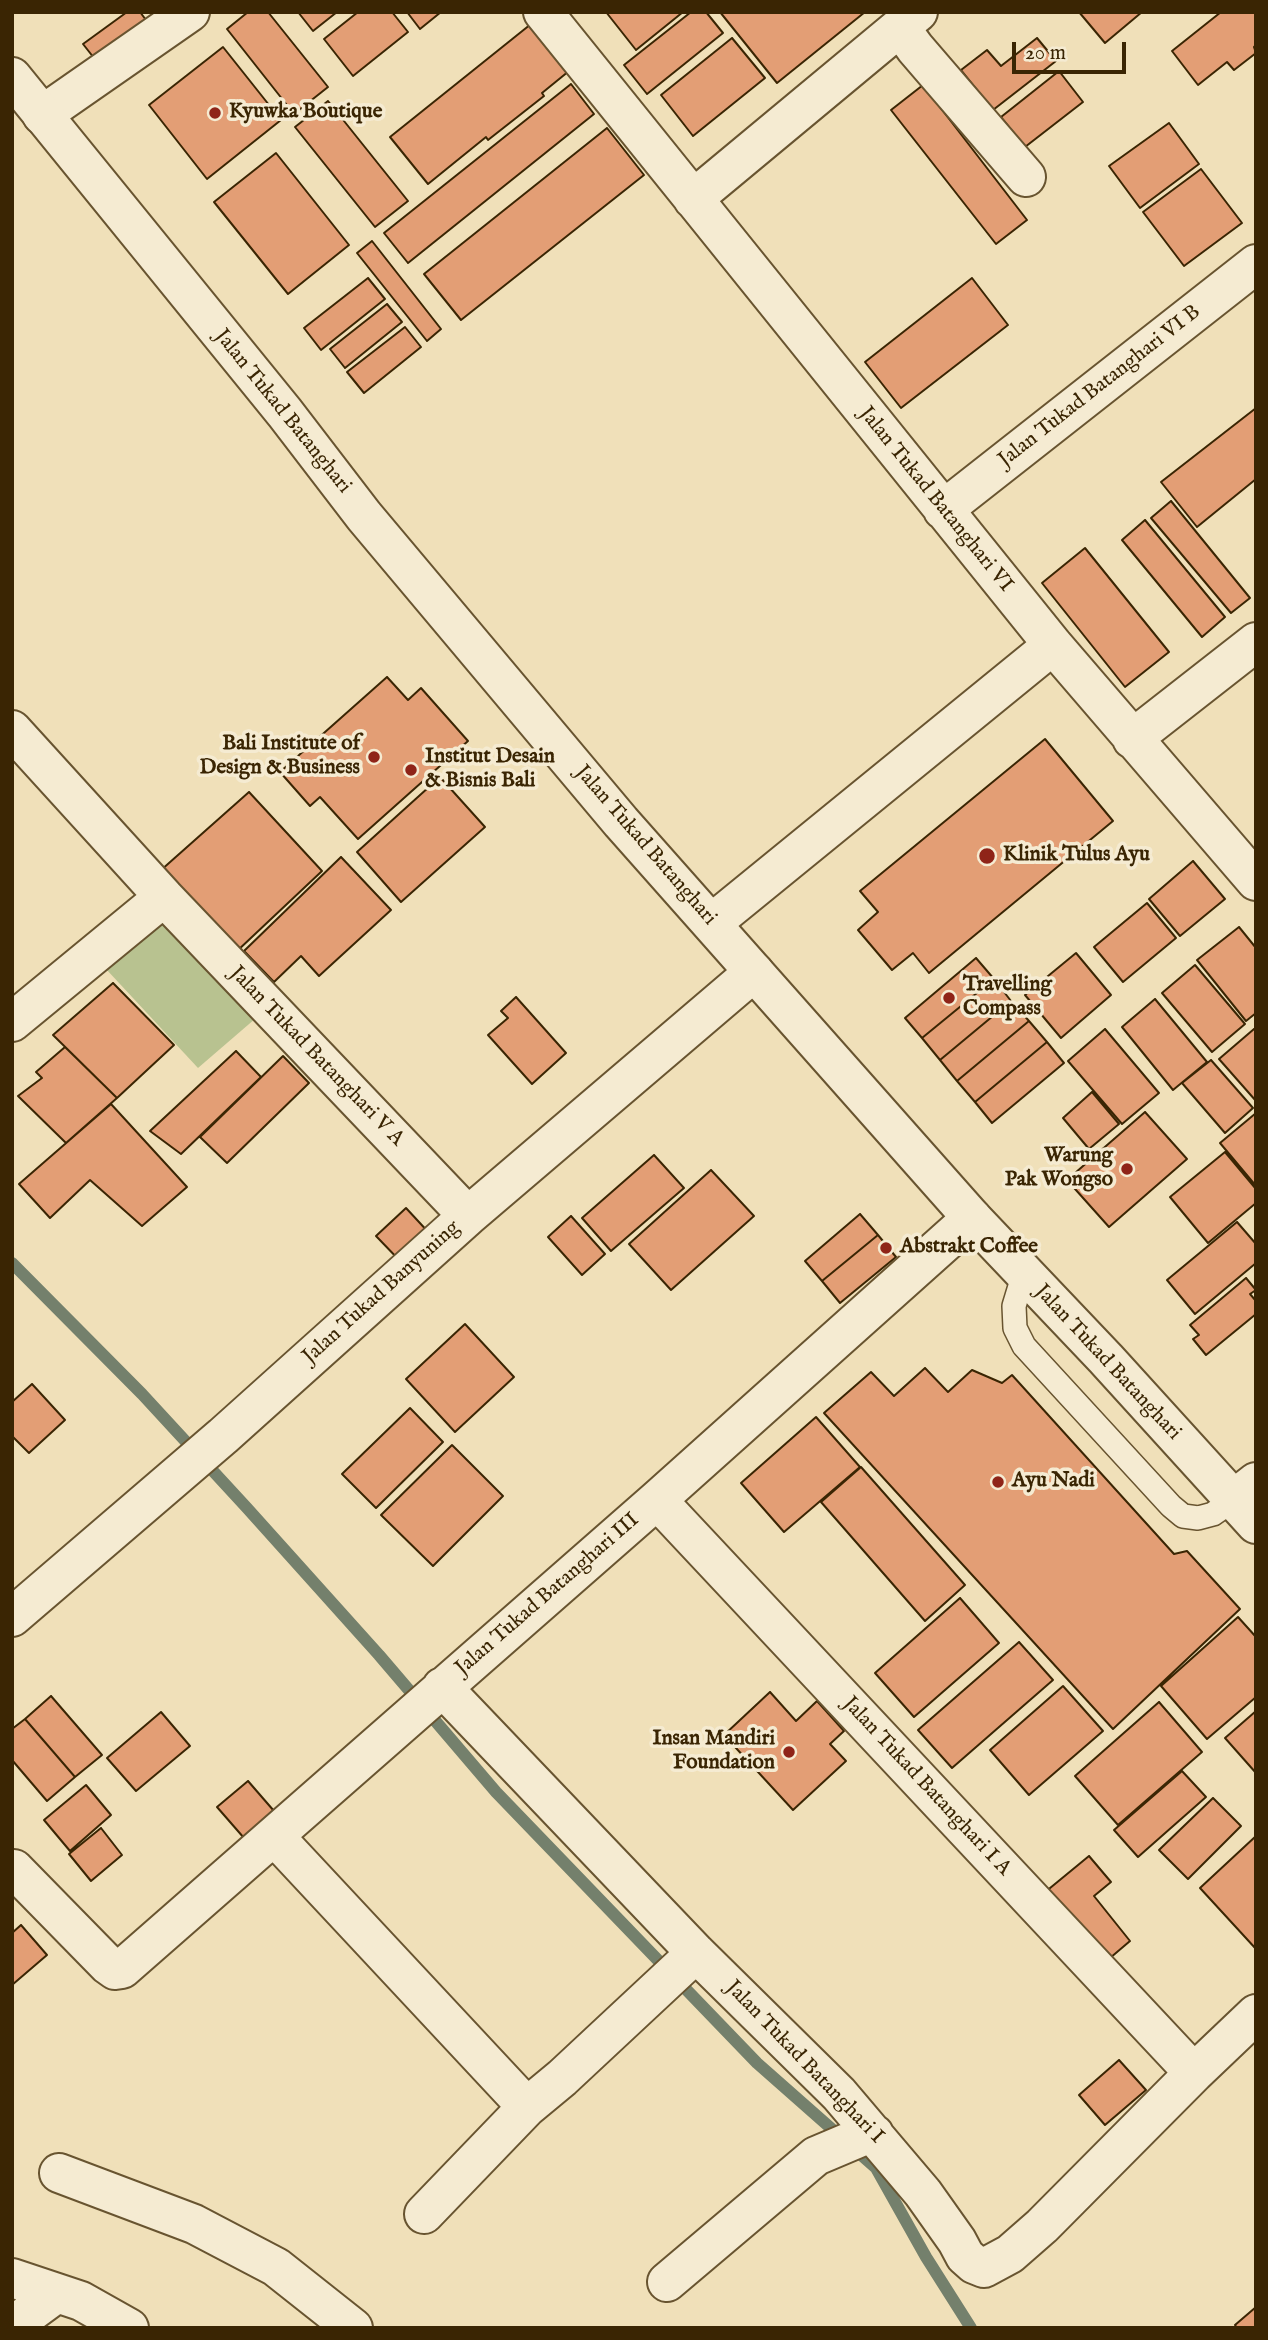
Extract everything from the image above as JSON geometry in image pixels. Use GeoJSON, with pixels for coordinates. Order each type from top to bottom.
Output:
{"type":"FeatureCollection","features":[{"type":"Feature","properties":{"kind":"street"},"geometry":{"type":"LineString","coordinates":[[42,116],[190,12]]}},
{"type":"Feature","properties":{"kind":"street","name":"Jalan Tukad Batanghari VI"},"geometry":{"type":"LineString","coordinates":[[543,12],[1052,645],[1256,881]]}},
{"type":"Feature","properties":{"kind":"street"},"geometry":{"type":"LineString","coordinates":[[694,199],[909,20],[915,48],[1026,177]]}},
{"type":"Feature","properties":{"kind":"street","name":"Jalan Tukad Batanghari"},"geometry":{"type":"LineString","coordinates":[[12,77],[285,413],[373,527],[621,822],[972,1218],[1106,1359],[1248,1502]]}},
{"type":"Feature","properties":{"kind":"street","name":"Jalan Tukad Batanghari VI B"},"geometry":{"type":"LineString","coordinates":[[943,510],[1256,264]]}},
{"type":"Feature","properties":{"kind":"street"},"geometry":{"type":"LineString","coordinates":[[1132,739],[1256,642]]}},
{"type":"Feature","properties":{"kind":"street"},"geometry":{"type":"LineString","coordinates":[[712,923],[1052,645]]}},
{"type":"Feature","properties":{"kind":"street","name":"Jalan Tukad Batanghari V A"},"geometry":{"type":"LineString","coordinates":[[12,730],[164,897],[468,1216]]}},
{"type":"Feature","properties":{"kind":"street"},"geometry":{"type":"LineString","coordinates":[[12,1022],[164,897]]}},
{"type":"Feature","properties":{"kind":"street","name":"Jalan Tukad Banyuning"},"geometry":{"type":"LineString","coordinates":[[12,1616],[223,1436],[468,1216],[754,972]]}},
{"type":"Feature","properties":{"kind":"street","name":"Jalan Tukad Batanghari III"},"geometry":{"type":"LineString","coordinates":[[14,1869],[108,1965],[115,1970],[122,1969],[657,1500],[972,1218]]}},
{"type":"Feature","properties":{"kind":"street","name":"Jalan Tukad Batanghari I A"},"geometry":{"type":"LineString","coordinates":[[657,1500],[1194,2073]]}},
{"type":"Feature","properties":{"kind":"street","name":"Jalan Tukad Batanghari I"},"geometry":{"type":"LineString","coordinates":[[434,1695],[686,1962],[839,2094],[868,2136],[923,2193],[965,2256],[984,2268],[1010,2254],[1042,2226],[1256,2014]]}},
{"type":"Feature","properties":{"kind":"street"},"geometry":{"type":"LineString","coordinates":[[275,1837],[527,2107]]}},
{"type":"Feature","properties":{"kind":"street"},"geometry":{"type":"LineString","coordinates":[[424,2214],[527,2107],[686,1962]]}},
{"type":"Feature","properties":{"kind":"street"},"geometry":{"type":"LineString","coordinates":[[667,2282],[817,2157],[868,2136]]}},
{"type":"Feature","properties":{"kind":"street"},"geometry":{"type":"LineString","coordinates":[[59,2173],[194,2224],[276,2267],[354,2328]]}},
{"type":"Feature","properties":{"kind":"street"},"geometry":{"type":"LineString","coordinates":[[12,2277],[81,2301],[130,2328]]}},
{"type":"Feature","properties":{"kind":"street"},"geometry":{"type":"LineString","coordinates":[[12,2326],[57,2293]]}},
{"type":"Feature","properties":{"kind":"lane"},"geometry":{"type":"LineString","coordinates":[[1024,1273],[1014,1306],[1015,1328],[1024,1346],[1171,1506],[1183,1516],[1198,1518],[1248,1502]]}},
{"type":"Feature","properties":{"kind":"green space"},"geometry":{"type":"Polygon","coordinates":[[[172,915],[263,1012],[198,1068],[106,969],[172,915]]]}},
{"type":"Feature","properties":{"kind":"building"},"geometry":{"type":"Polygon","coordinates":[[[127,12],[140,12],[146,20],[94,58],[83,44],[127,12]]]}},
{"type":"Feature","properties":{"kind":"building"},"geometry":{"type":"Polygon","coordinates":[[[248,12],[268,12],[328,87],[294,114],[227,29],[248,12]]]}},
{"type":"Feature","properties":{"kind":"building"},"geometry":{"type":"Polygon","coordinates":[[[298,12],[337,12],[313,31],[298,12]]]}},
{"type":"Feature","properties":{"kind":"building"},"geometry":{"type":"Polygon","coordinates":[[[358,12],[392,12],[408,32],[353,76],[324,39],[358,12]]]}},
{"type":"Feature","properties":{"kind":"building"},"geometry":{"type":"Polygon","coordinates":[[[407,12],[441,12],[420,29],[407,12]]]}},
{"type":"Feature","properties":{"kind":"building"},"geometry":{"type":"Polygon","coordinates":[[[606,12],[683,12],[636,50],[606,12]]]}},
{"type":"Feature","properties":{"kind":"building"},"geometry":{"type":"Polygon","coordinates":[[[691,12],[706,12],[723,33],[647,94],[624,65],[691,12]]]}},
{"type":"Feature","properties":{"kind":"building"},"geometry":{"type":"Polygon","coordinates":[[[720,12],[865,12],[777,83],[720,12]]]}},
{"type":"Feature","properties":{"kind":"building"},"geometry":{"type":"Polygon","coordinates":[[[1079,12],[1142,12],[1105,43],[1079,12]]]}},
{"type":"Feature","properties":{"kind":"building"},"geometry":{"type":"Polygon","coordinates":[[[1221,12],[1256,12],[1256,53],[1234,70],[1227,62],[1198,85],[1172,51],[1221,12]]]}},
{"type":"Feature","properties":{"kind":"building"},"geometry":{"type":"Polygon","coordinates":[[[531,24],[569,71],[542,93],[544,96],[488,140],[486,137],[428,184],[390,137],[531,24]]]}},
{"type":"Feature","properties":{"kind":"building"},"geometry":{"type":"Polygon","coordinates":[[[732,38],[765,78],[693,136],[661,95],[732,38]]]}},
{"type":"Feature","properties":{"kind":"building"},"geometry":{"type":"Polygon","coordinates":[[[1037,38],[1056,61],[993,110],[961,70],[987,50],[1001,66],[1037,38]]]}},
{"type":"Feature","properties":{"kind":"building","name":"Kyuwka Boutique"},"geometry":{"type":"Polygon","coordinates":[[[223,47],[281,120],[207,179],[149,105],[223,47]]]}},
{"type":"Feature","properties":{"kind":"building"},"geometry":{"type":"Polygon","coordinates":[[[1059,71],[1083,102],[1025,147],[1001,117],[1059,71]]]}},
{"type":"Feature","properties":{"kind":"building"},"geometry":{"type":"Polygon","coordinates":[[[571,84],[594,114],[408,263],[384,233],[571,84]]]}},
{"type":"Feature","properties":{"kind":"building"},"geometry":{"type":"Polygon","coordinates":[[[923,85],[1027,220],[996,244],[891,110],[923,85]]]}},
{"type":"Feature","properties":{"kind":"building"},"geometry":{"type":"Polygon","coordinates":[[[328,101],[408,201],[375,227],[295,127],[328,101]]]}},
{"type":"Feature","properties":{"kind":"building"},"geometry":{"type":"Polygon","coordinates":[[[1169,123],[1199,164],[1140,208],[1109,166],[1169,123]]]}},
{"type":"Feature","properties":{"kind":"building"},"geometry":{"type":"Polygon","coordinates":[[[607,128],[644,175],[461,320],[424,274],[607,128]]]}},
{"type":"Feature","properties":{"kind":"building"},"geometry":{"type":"Polygon","coordinates":[[[276,153],[349,245],[288,294],[214,202],[276,153]]]}},
{"type":"Feature","properties":{"kind":"building"},"geometry":{"type":"Polygon","coordinates":[[[1201,169],[1242,223],[1184,266],[1143,212],[1201,169]]]}},
{"type":"Feature","properties":{"kind":"building"},"geometry":{"type":"Polygon","coordinates":[[[372,241],[441,329],[427,341],[357,253],[372,241]]]}},
{"type":"Feature","properties":{"kind":"building"},"geometry":{"type":"Polygon","coordinates":[[[368,278],[385,299],[321,350],[304,328],[368,278]]]}},
{"type":"Feature","properties":{"kind":"building"},"geometry":{"type":"Polygon","coordinates":[[[972,278],[1008,325],[901,408],[865,362],[972,278]]]}},
{"type":"Feature","properties":{"kind":"building"},"geometry":{"type":"Polygon","coordinates":[[[387,304],[402,322],[345,368],[330,349],[387,304]]]}},
{"type":"Feature","properties":{"kind":"building"},"geometry":{"type":"Polygon","coordinates":[[[405,327],[421,347],[364,393],[347,372],[405,327]]]}},
{"type":"Feature","properties":{"kind":"building"},"geometry":{"type":"Polygon","coordinates":[[[1256,408],[1256,479],[1197,527],[1161,482],[1256,408]]]}},
{"type":"Feature","properties":{"kind":"building"},"geometry":{"type":"Polygon","coordinates":[[[1171,501],[1250,598],[1231,613],[1151,518],[1171,501]]]}},
{"type":"Feature","properties":{"kind":"building"},"geometry":{"type":"Polygon","coordinates":[[[1145,520],[1225,617],[1202,637],[1122,540],[1145,520]]]}},
{"type":"Feature","properties":{"kind":"building"},"geometry":{"type":"Polygon","coordinates":[[[1085,548],[1169,652],[1125,687],[1042,583],[1085,548]]]}},
{"type":"Feature","properties":{"kind":"building","name":"Bali Institute of Design & Business"},"geometry":{"type":"Polygon","coordinates":[[[387,677],[408,700],[421,688],[468,741],[358,839],[320,797],[310,806],[280,772],[387,677]]]}},
{"type":"Feature","properties":{"kind":"building","name":"Klinik Tulus Ayu"},"geometry":{"type":"Polygon","coordinates":[[[1045,739],[1113,821],[929,973],[913,953],[892,970],[858,930],[878,912],[860,891],[1045,739]]]}},
{"type":"Feature","properties":{"kind":"building"},"geometry":{"type":"Polygon","coordinates":[[[440,777],[485,827],[401,902],[357,852],[440,777]]]}},
{"type":"Feature","properties":{"kind":"building"},"geometry":{"type":"Polygon","coordinates":[[[249,792],[322,871],[236,952],[160,871],[249,792]]]}},
{"type":"Feature","properties":{"kind":"building"},"geometry":{"type":"Polygon","coordinates":[[[341,857],[391,910],[319,976],[301,956],[274,982],[244,951],[341,857]]]}},
{"type":"Feature","properties":{"kind":"building"},"geometry":{"type":"Polygon","coordinates":[[[1193,861],[1225,899],[1180,936],[1149,899],[1193,861]]]}},
{"type":"Feature","properties":{"kind":"building"},"geometry":{"type":"Polygon","coordinates":[[[1147,903],[1176,938],[1123,982],[1094,947],[1147,903]]]}},
{"type":"Feature","properties":{"kind":"building"},"geometry":{"type":"Polygon","coordinates":[[[1239,927],[1256,948],[1256,1013],[1246,1021],[1197,960],[1239,927]]]}},
{"type":"Feature","properties":{"kind":"building"},"geometry":{"type":"Polygon","coordinates":[[[1076,953],[1111,995],[1061,1038],[1025,995],[1076,953]]]}},
{"type":"Feature","properties":{"kind":"building","name":"Travelling Compass"},"geometry":{"type":"Polygon","coordinates":[[[976,958],[994,979],[922,1038],[905,1018],[976,958]]]}},
{"type":"Feature","properties":{"kind":"building"},"geometry":{"type":"Polygon","coordinates":[[[1195,965],[1245,1024],[1212,1052],[1162,993],[1195,965]]]}},
{"type":"Feature","properties":{"kind":"building"},"geometry":{"type":"Polygon","coordinates":[[[994,979],[1011,1001],[940,1060],[922,1038],[994,979]]]}},
{"type":"Feature","properties":{"kind":"building"},"geometry":{"type":"Polygon","coordinates":[[[113,983],[174,1045],[117,1098],[53,1035],[113,983]]]}},
{"type":"Feature","properties":{"kind":"building"},"geometry":{"type":"Polygon","coordinates":[[[516,997],[566,1053],[532,1084],[488,1035],[508,1018],[501,1011],[516,997]]]}},
{"type":"Feature","properties":{"kind":"building"},"geometry":{"type":"Polygon","coordinates":[[[1155,999],[1207,1062],[1173,1090],[1122,1027],[1155,999]]]}},
{"type":"Feature","properties":{"kind":"building"},"geometry":{"type":"Polygon","coordinates":[[[1011,1001],[1029,1021],[957,1081],[940,1060],[1011,1001]]]}},
{"type":"Feature","properties":{"kind":"building"},"geometry":{"type":"Polygon","coordinates":[[[1029,1021],[1047,1042],[975,1102],[957,1081],[1029,1021]]]}},
{"type":"Feature","properties":{"kind":"building"},"geometry":{"type":"Polygon","coordinates":[[[1105,1029],[1159,1093],[1122,1124],[1068,1061],[1105,1029]]]}},
{"type":"Feature","properties":{"kind":"building"},"geometry":{"type":"Polygon","coordinates":[[[1254,1029],[1256,1031],[1256,1101],[1219,1059],[1254,1029]]]}},
{"type":"Feature","properties":{"kind":"building"},"geometry":{"type":"Polygon","coordinates":[[[1047,1042],[1064,1063],[992,1123],[975,1102],[1047,1042]]]}},
{"type":"Feature","properties":{"kind":"building"},"geometry":{"type":"Polygon","coordinates":[[[65,1047],[117,1098],[66,1143],[18,1096],[42,1078],[36,1072],[65,1047]]]}},
{"type":"Feature","properties":{"kind":"building"},"geometry":{"type":"Polygon","coordinates":[[[236,1051],[261,1077],[181,1154],[150,1131],[236,1051]]]}},
{"type":"Feature","properties":{"kind":"building"},"geometry":{"type":"Polygon","coordinates":[[[283,1056],[309,1083],[227,1163],[200,1137],[283,1056]]]}},
{"type":"Feature","properties":{"kind":"building"},"geometry":{"type":"Polygon","coordinates":[[[1211,1060],[1253,1108],[1225,1133],[1182,1083],[1211,1060]]]}},
{"type":"Feature","properties":{"kind":"building"},"geometry":{"type":"Polygon","coordinates":[[[1092,1092],[1119,1124],[1089,1149],[1063,1118],[1092,1092]]]}},
{"type":"Feature","properties":{"kind":"building"},"geometry":{"type":"Polygon","coordinates":[[[111,1104],[187,1187],[142,1226],[90,1180],[50,1218],[19,1184],[111,1104]]]}},
{"type":"Feature","properties":{"kind":"building","name":"Warung Pak Wongso"},"geometry":{"type":"Polygon","coordinates":[[[1145,1112],[1187,1159],[1109,1227],[1067,1180],[1145,1112]]]}},
{"type":"Feature","properties":{"kind":"building"},"geometry":{"type":"Polygon","coordinates":[[[1256,1113],[1256,1186],[1220,1143],[1256,1113]]]}},
{"type":"Feature","properties":{"kind":"building"},"geometry":{"type":"Polygon","coordinates":[[[1225,1152],[1256,1189],[1256,1203],[1208,1243],[1170,1197],[1225,1152]]]}},
{"type":"Feature","properties":{"kind":"building"},"geometry":{"type":"Polygon","coordinates":[[[654,1155],[684,1188],[611,1251],[582,1218],[654,1155]]]}},
{"type":"Feature","properties":{"kind":"building"},"geometry":{"type":"Polygon","coordinates":[[[711,1170],[754,1216],[671,1290],[629,1244],[711,1170]]]}},
{"type":"Feature","properties":{"kind":"building"},"geometry":{"type":"Polygon","coordinates":[[[406,1208],[431,1235],[402,1263],[376,1236],[406,1208]]]}},
{"type":"Feature","properties":{"kind":"building"},"geometry":{"type":"Polygon","coordinates":[[[860,1214],[878,1235],[822,1281],[805,1261],[860,1214]]]}},
{"type":"Feature","properties":{"kind":"building"},"geometry":{"type":"Polygon","coordinates":[[[571,1216],[605,1254],[582,1275],[548,1237],[571,1216]]]}},
{"type":"Feature","properties":{"kind":"building"},"geometry":{"type":"Polygon","coordinates":[[[1237,1222],[1256,1244],[1256,1263],[1195,1314],[1167,1280],[1237,1222]]]}},
{"type":"Feature","properties":{"kind":"building"},"geometry":{"type":"Polygon","coordinates":[[[878,1235],[896,1257],[840,1303],[822,1281],[878,1235]]]}},
{"type":"Feature","properties":{"kind":"building"},"geometry":{"type":"Polygon","coordinates":[[[1246,1278],[1256,1290],[1250,1294],[1256,1301],[1256,1314],[1206,1355],[1193,1339],[1199,1335],[1190,1325],[1246,1278]]]}},
{"type":"Feature","properties":{"kind":"building"},"geometry":{"type":"Polygon","coordinates":[[[465,1324],[514,1377],[455,1432],[406,1379],[465,1324]]]}},
{"type":"Feature","properties":{"kind":"building","name":"Ayu Nadi"},"geometry":{"type":"Polygon","coordinates":[[[925,1368],[948,1392],[972,1370],[1002,1383],[1012,1375],[1174,1554],[1187,1551],[1240,1609],[1113,1729],[824,1413],[871,1372],[894,1396],[925,1368]]]}},
{"type":"Feature","properties":{"kind":"building"},"geometry":{"type":"Polygon","coordinates":[[[32,1384],[65,1420],[29,1453],[12,1436],[12,1402],[32,1384]]]}},
{"type":"Feature","properties":{"kind":"building"},"geometry":{"type":"Polygon","coordinates":[[[410,1408],[443,1442],[376,1508],[342,1474],[410,1408]]]}},
{"type":"Feature","properties":{"kind":"building"},"geometry":{"type":"Polygon","coordinates":[[[816,1417],[860,1467],[784,1532],[741,1483],[816,1417]]]}},
{"type":"Feature","properties":{"kind":"building"},"geometry":{"type":"Polygon","coordinates":[[[452,1445],[503,1496],[433,1566],[381,1515],[452,1445]]]}},
{"type":"Feature","properties":{"kind":"building"},"geometry":{"type":"Polygon","coordinates":[[[861,1467],[965,1585],[925,1621],[821,1502],[861,1467]]]}},
{"type":"Feature","properties":{"kind":"building"},"geometry":{"type":"Polygon","coordinates":[[[960,1598],[999,1643],[914,1717],[875,1673],[960,1598]]]}},
{"type":"Feature","properties":{"kind":"building"},"geometry":{"type":"Polygon","coordinates":[[[1238,1617],[1256,1637],[1256,1697],[1207,1739],[1161,1686],[1238,1617]]]}},
{"type":"Feature","properties":{"kind":"building"},"geometry":{"type":"Polygon","coordinates":[[[1019,1642],[1053,1680],[952,1768],[918,1730],[1019,1642]]]}},
{"type":"Feature","properties":{"kind":"building"},"geometry":{"type":"Polygon","coordinates":[[[1063,1686],[1103,1731],[1029,1795],[990,1750],[1063,1686]]]}},
{"type":"Feature","properties":{"kind":"building","name":"Insan Mandiri Foundation"},"geometry":{"type":"Polygon","coordinates":[[[770,1692],[796,1721],[817,1701],[844,1731],[830,1744],[846,1761],[793,1810],[724,1735],[770,1692]]]}},
{"type":"Feature","properties":{"kind":"building"},"geometry":{"type":"Polygon","coordinates":[[[51,1696],[102,1755],[75,1777],[25,1719],[51,1696]]]}},
{"type":"Feature","properties":{"kind":"building"},"geometry":{"type":"Polygon","coordinates":[[[1159,1702],[1202,1752],[1118,1825],[1075,1776],[1159,1702]]]}},
{"type":"Feature","properties":{"kind":"building"},"geometry":{"type":"Polygon","coordinates":[[[1256,1711],[1256,1773],[1225,1738],[1256,1711]]]}},
{"type":"Feature","properties":{"kind":"building"},"geometry":{"type":"Polygon","coordinates":[[[161,1712],[190,1746],[136,1791],[107,1758],[161,1712]]]}},
{"type":"Feature","properties":{"kind":"building"},"geometry":{"type":"Polygon","coordinates":[[[25,1719],[75,1777],[47,1801],[12,1760],[12,1729],[25,1719]]]}},
{"type":"Feature","properties":{"kind":"building"},"geometry":{"type":"Polygon","coordinates":[[[1182,1771],[1206,1797],[1138,1857],[1114,1830],[1182,1771]]]}},
{"type":"Feature","properties":{"kind":"building"},"geometry":{"type":"Polygon","coordinates":[[[248,1781],[274,1811],[244,1838],[217,1807],[248,1781]]]}},
{"type":"Feature","properties":{"kind":"building"},"geometry":{"type":"Polygon","coordinates":[[[86,1785],[111,1815],[70,1851],[44,1820],[86,1785]]]}},
{"type":"Feature","properties":{"kind":"building"},"geometry":{"type":"Polygon","coordinates":[[[1213,1798],[1241,1826],[1188,1879],[1159,1850],[1213,1798]]]}},
{"type":"Feature","properties":{"kind":"building"},"geometry":{"type":"Polygon","coordinates":[[[101,1828],[122,1855],[91,1881],[69,1854],[101,1828]]]}},
{"type":"Feature","properties":{"kind":"building"},"geometry":{"type":"Polygon","coordinates":[[[1256,1836],[1256,1949],[1200,1888],[1256,1836]]]}},
{"type":"Feature","properties":{"kind":"building"},"geometry":{"type":"Polygon","coordinates":[[[1089,1856],[1111,1882],[1094,1896],[1130,1941],[1103,1964],[1044,1893],[1089,1856]]]}},
{"type":"Feature","properties":{"kind":"building"},"geometry":{"type":"Polygon","coordinates":[[[21,1925],[47,1955],[12,1985],[12,1933],[21,1925]]]}},
{"type":"Feature","properties":{"kind":"building"},"geometry":{"type":"Polygon","coordinates":[[[1119,2060],[1146,2090],[1105,2125],[1079,2095],[1119,2060]]]}},
{"type":"Feature","properties":{"kind":"building"},"geometry":{"type":"Polygon","coordinates":[[[1256,2307],[1256,2328],[1237,2328],[1235,2325],[1256,2307]]]}},
{"type":"Feature","properties":{"kind":"waterway"},"geometry":{"type":"LineString","coordinates":[[12,1263],[142,1394],[247,1508],[379,1655],[496,1792],[757,2063],[876,2168],[926,2257],[971,2328]]}},
{"type":"Feature","properties":{"kind":"place","name":"Kyuwka Boutique"},"geometry":{"type":"Point","coordinates":[215,113]}},
{"type":"Feature","properties":{"kind":"place","name":"Bali Institute of Design & Business"},"geometry":{"type":"Point","coordinates":[374,757]}},
{"type":"Feature","properties":{"kind":"place","name":"Institut Desain & Bisnis Bali"},"geometry":{"type":"Point","coordinates":[411,770]}},
{"type":"Feature","properties":{"kind":"place","name":"Klinik Tulus Ayu"},"geometry":{"type":"Point","coordinates":[987,856]}},
{"type":"Feature","properties":{"kind":"place","name":"Travelling Compass"},"geometry":{"type":"Point","coordinates":[949,998]}},
{"type":"Feature","properties":{"kind":"place","name":"Warung Pak Wongso"},"geometry":{"type":"Point","coordinates":[1127,1169]}},
{"type":"Feature","properties":{"kind":"place","name":"Abstrakt Coffee"},"geometry":{"type":"Point","coordinates":[886,1248]}},
{"type":"Feature","properties":{"kind":"place","name":"Ayu Nadi"},"geometry":{"type":"Point","coordinates":[998,1482]}},
{"type":"Feature","properties":{"kind":"place","name":"Insan Mandiri Foundation"},"geometry":{"type":"Point","coordinates":[789,1752]}}]}
